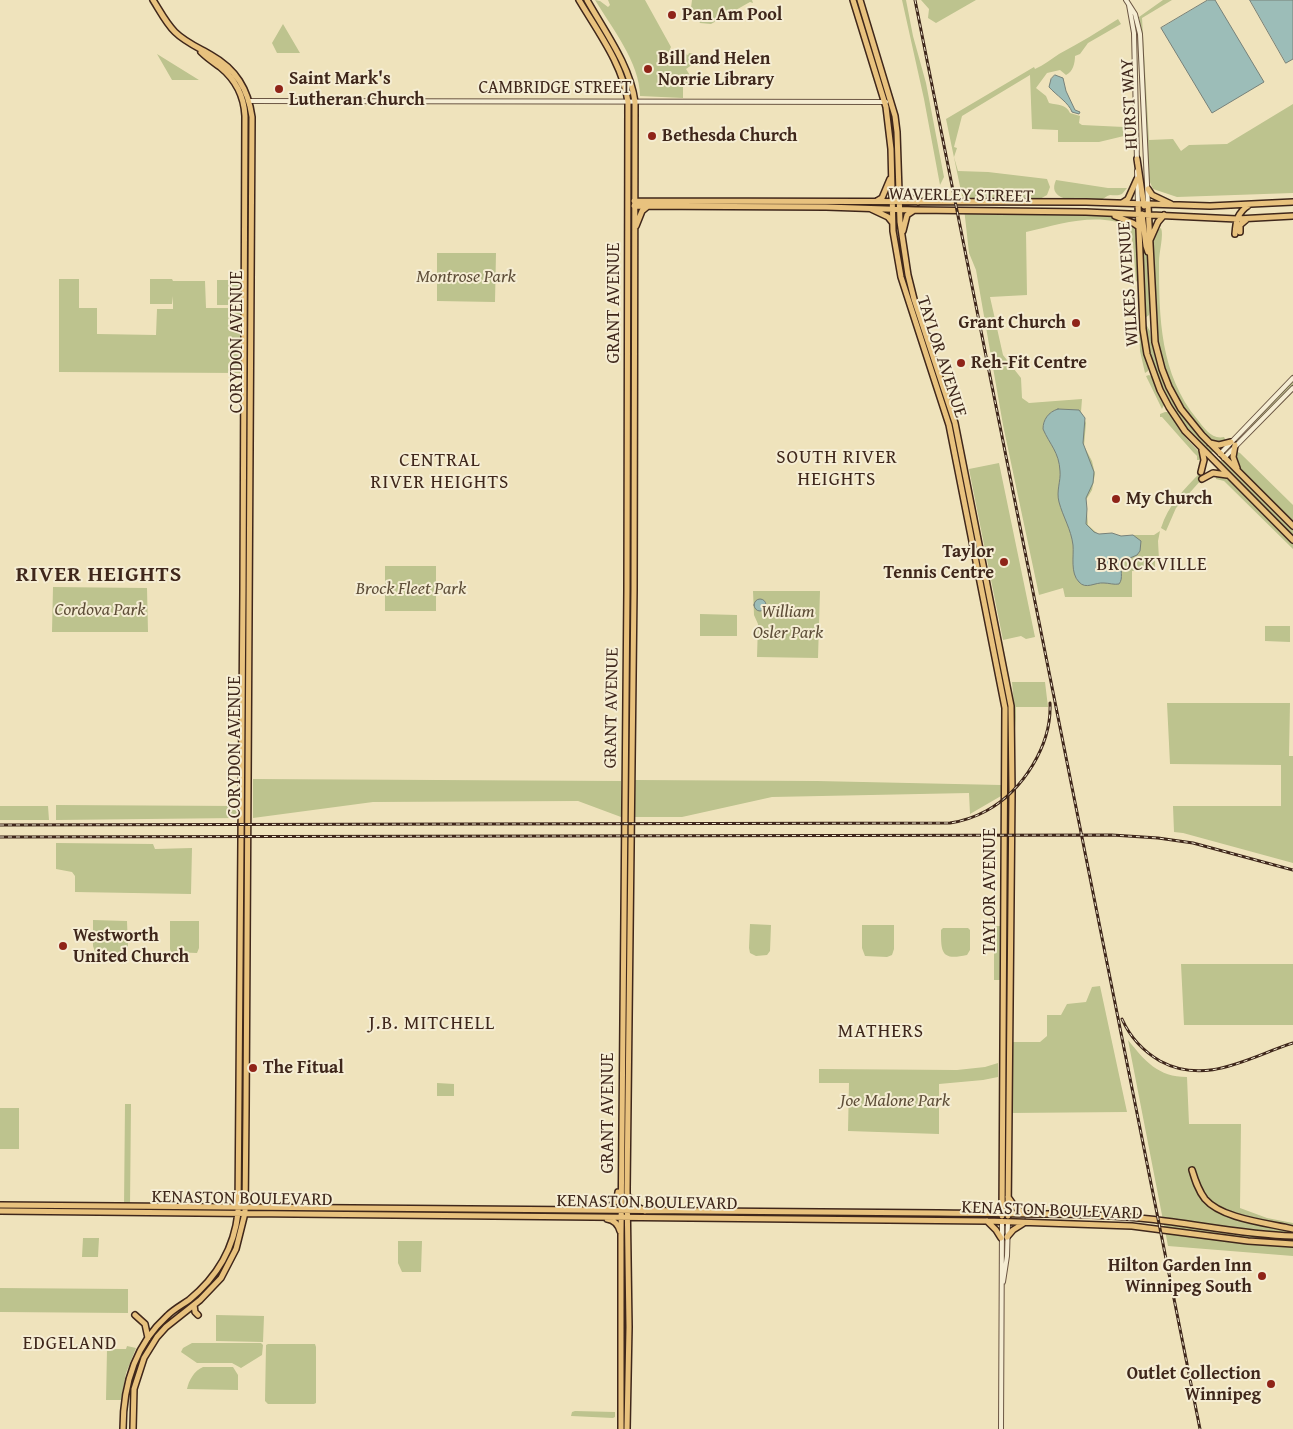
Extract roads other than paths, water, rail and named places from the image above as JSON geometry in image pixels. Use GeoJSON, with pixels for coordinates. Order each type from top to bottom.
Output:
{"type":"FeatureCollection","features":[{"type":"Feature","properties":{"kind":"main road","name":"CORYDON AVENUE"},"geometry":{"type":"LineString","coordinates":[[133,1429],[134,1389],[138,1373],[150,1347],[165,1328],[192,1306],[221,1278],[236,1249],[245,1211],[252,117],[246,92],[237,75],[224,63],[175,33],[163,18],[153,0]]}},
{"type":"Feature","properties":{"kind":"main road","name":"GRANT AVENUE"},"geometry":{"type":"LineString","coordinates":[[579,0],[617,66],[624,82],[628,102],[627,590],[621,1214],[621,1429]]}},
{"type":"Feature","properties":{"kind":"main road","name":"GRANT AVENUE"},"geometry":{"type":"LineString","coordinates":[[587,0],[623,62],[631,80],[635,102],[634,594],[627,1190],[627,1429]]}},
{"type":"Feature","properties":{"kind":"main road","name":"TAYLOR AVENUE"},"geometry":{"type":"LineString","coordinates":[[853,0],[885,102],[891,149],[892,222],[903,285],[947,416],[1005,708],[1002,1201],[1005,1214]]}},
{"type":"Feature","properties":{"kind":"main road","name":"TAYLOR AVENUE"},"geometry":{"type":"LineString","coordinates":[[860,0],[891,102],[897,132],[898,202],[912,292],[955,422],[1008,686],[1012,720],[1008,1197],[1005,1222]]}},
{"type":"Feature","properties":{"kind":"main road","name":"CORYDON AVENUE"},"geometry":{"type":"LineString","coordinates":[[123,1429],[126,1388],[137,1355],[160,1323],[210,1281],[222,1264],[234,1237],[238,1211],[245,116],[242,96],[232,79],[199,49]]}},
{"type":"Feature","properties":{"kind":"main road"},"geometry":{"type":"LineString","coordinates":[[1137,159],[1143,204]]}},
{"type":"Feature","properties":{"kind":"main road"},"geometry":{"type":"LineString","coordinates":[[877,201],[882,198],[891,177]]}},
{"type":"Feature","properties":{"kind":"main road"},"geometry":{"type":"LineString","coordinates":[[1122,203],[1128,199],[1137,179]]}},
{"type":"Feature","properties":{"kind":"main road"},"geometry":{"type":"LineString","coordinates":[[898,187],[901,192],[918,202]]}},
{"type":"Feature","properties":{"kind":"main road"},"geometry":{"type":"LineString","coordinates":[[1148,189],[1152,195],[1174,205]]}},
{"type":"Feature","properties":{"kind":"main road","name":"WAVERLEY STREET"},"geometry":{"type":"LineString","coordinates":[[628,203],[877,201],[1122,203],[1210,206],[1293,202]]}},
{"type":"Feature","properties":{"kind":"main road","name":"WAVERLEY STREET"},"geometry":{"type":"LineString","coordinates":[[635,203],[648,206],[1108,213],[1237,219],[1293,216]]}},
{"type":"Feature","properties":{"kind":"main road","name":"WILKES AVENUE"},"geometry":{"type":"LineString","coordinates":[[1143,204],[1139,227],[1143,329],[1152,371],[1168,407],[1201,449],[1293,540]]}},
{"type":"Feature","properties":{"kind":"main road","name":"WILKES AVENUE"},"geometry":{"type":"LineString","coordinates":[[1143,204],[1148,216],[1155,342],[1162,369],[1181,409],[1192,424],[1293,526]]}},
{"type":"Feature","properties":{"kind":"main road"},"geometry":{"type":"LineString","coordinates":[[1237,233],[1237,219],[1240,210],[1250,204]]}},
{"type":"Feature","properties":{"kind":"main road"},"geometry":{"type":"LineString","coordinates":[[635,229],[642,211],[648,206]]}},
{"type":"Feature","properties":{"kind":"main road"},"geometry":{"type":"LineString","coordinates":[[868,208],[888,217],[892,222]]}},
{"type":"Feature","properties":{"kind":"main road"},"geometry":{"type":"LineString","coordinates":[[902,236],[907,215],[915,210]]}},
{"type":"Feature","properties":{"kind":"main road"},"geometry":{"type":"LineString","coordinates":[[1108,213],[1139,227]]}},
{"type":"Feature","properties":{"kind":"main road"},"geometry":{"type":"LineString","coordinates":[[1140,215],[1146,246],[1150,255]]}},
{"type":"Feature","properties":{"kind":"main road"},"geometry":{"type":"LineString","coordinates":[[1149,242],[1158,222],[1164,215]]}},
{"type":"Feature","properties":{"kind":"main road"},"geometry":{"type":"LineString","coordinates":[[1222,218],[1232,225],[1237,233]]}},
{"type":"Feature","properties":{"kind":"main road"},"geometry":{"type":"LineString","coordinates":[[1237,233],[1240,225],[1248,219]]}},
{"type":"Feature","properties":{"kind":"main road"},"geometry":{"type":"LineString","coordinates":[[1210,443],[1219,445],[1233,444],[1233,457],[1238,471]]}},
{"type":"Feature","properties":{"kind":"main road"},"geometry":{"type":"LineString","coordinates":[[1201,449],[1204,460],[1201,472]]}},
{"type":"Feature","properties":{"kind":"main road"},"geometry":{"type":"LineString","coordinates":[[1202,479],[1213,473],[1227,475]]}},
{"type":"Feature","properties":{"kind":"main road"},"geometry":{"type":"LineString","coordinates":[[1192,1170],[1196,1184],[1203,1197],[1217,1208],[1242,1218],[1293,1229]]}},
{"type":"Feature","properties":{"kind":"main road"},"geometry":{"type":"LineString","coordinates":[[600,1210],[612,1205],[617,1200],[622,1172]]}},
{"type":"Feature","properties":{"kind":"main road"},"geometry":{"type":"LineString","coordinates":[[627,1190],[630,1200],[644,1214],[631,1226],[627,1250]]}},
{"type":"Feature","properties":{"kind":"main road"},"geometry":{"type":"LineString","coordinates":[[1008,1197],[1015,1207],[1025,1214]]}},
{"type":"Feature","properties":{"kind":"main road"},"geometry":{"type":"LineString","coordinates":[[988,1214],[995,1210],[1002,1201]]}},
{"type":"Feature","properties":{"kind":"main road","name":"KENASTON BOULEVARD"},"geometry":{"type":"LineString","coordinates":[[0,1205],[238,1211]]}},
{"type":"Feature","properties":{"kind":"main road","name":"KENASTON BOULEVARD"},"geometry":{"type":"LineString","coordinates":[[245,1211],[443,1208],[600,1210],[621,1214]]}},
{"type":"Feature","properties":{"kind":"main road","name":"KENASTON BOULEVARD"},"geometry":{"type":"LineString","coordinates":[[0,1211],[245,1211],[588,1216],[621,1214],[1025,1214],[1131,1218],[1251,1234],[1293,1236]]}},
{"type":"Feature","properties":{"kind":"main road","name":"KENASTON BOULEVARD"},"geometry":{"type":"LineString","coordinates":[[644,1214],[1132,1226],[1232,1239],[1293,1244]]}},
{"type":"Feature","properties":{"kind":"main road"},"geometry":{"type":"LineString","coordinates":[[588,1216],[613,1220],[619,1227],[621,1236]]}},
{"type":"Feature","properties":{"kind":"main road"},"geometry":{"type":"LineString","coordinates":[[987,1221],[994,1227],[1001,1238]]}},
{"type":"Feature","properties":{"kind":"main road"},"geometry":{"type":"LineString","coordinates":[[1007,1237],[1013,1230],[1024,1223]]}},
{"type":"Feature","properties":{"kind":"main road"},"geometry":{"type":"LineString","coordinates":[[185,1302],[192,1306],[198,1315]]}},
{"type":"Feature","properties":{"kind":"main road"},"geometry":{"type":"LineString","coordinates":[[135,1315],[145,1324],[148,1338]]}},
{"type":"Feature","properties":{"kind":"main road"},"geometry":{"type":"LineString","coordinates":[[160,1323],[165,1328]]}},
{"type":"Feature","properties":{"kind":"street","name":"HURST WAY"},"geometry":{"type":"LineString","coordinates":[[1126,0],[1135,14],[1140,34],[1148,189],[1143,204]]}},
{"type":"Feature","properties":{"kind":"street","name":"HURST WAY"},"geometry":{"type":"LineString","coordinates":[[1129,5],[1134,33],[1137,179],[1143,204]]}},
{"type":"Feature","properties":{"kind":"street","name":"CAMBRIDGE STREET"},"geometry":{"type":"LineString","coordinates":[[249,101],[891,102]]}},
{"type":"Feature","properties":{"kind":"street"},"geometry":{"type":"LineString","coordinates":[[1222,456],[1293,378]]}},
{"type":"Feature","properties":{"kind":"street"},"geometry":{"type":"LineString","coordinates":[[1233,444],[1293,388]]}},
{"type":"Feature","properties":{"kind":"street"},"geometry":{"type":"LineString","coordinates":[[962,488],[970,496]]}},
{"type":"Feature","properties":{"kind":"street","name":"TAYLOR AVENUE"},"geometry":{"type":"LineString","coordinates":[[1000,1298],[1007,1256],[1005,1222]]}},
{"type":"Feature","properties":{"kind":"street","name":"TAYLOR AVENUE"},"geometry":{"type":"LineString","coordinates":[[1001,1429],[1001,1238],[1005,1222]]}},
{"type":"Feature","properties":{"kind":"water"},"geometry":{"type":"Polygon","coordinates":[[[1208,0],[1215,0],[1264,82],[1212,113],[1161,28],[1208,0]]]}},
{"type":"Feature","properties":{"kind":"water"},"geometry":{"type":"Polygon","coordinates":[[[1250,0],[1293,0],[1293,59],[1286,63],[1250,0]]]}},
{"type":"Feature","properties":{"kind":"water"},"geometry":{"type":"Polygon","coordinates":[[[1055,75],[1063,78],[1066,91],[1075,110],[1080,112],[1079,114],[1072,112],[1065,102],[1049,87],[1051,79],[1055,75]]]}},
{"type":"Feature","properties":{"kind":"water"},"geometry":{"type":"Polygon","coordinates":[[[1058,409],[1079,410],[1085,418],[1083,443],[1094,472],[1093,483],[1086,498],[1086,524],[1099,534],[1133,535],[1141,541],[1140,551],[1137,555],[1123,561],[1119,584],[1101,583],[1085,585],[1079,582],[1074,574],[1072,539],[1058,498],[1059,464],[1043,429],[1047,417],[1051,412],[1058,409]]]}},
{"type":"Feature","properties":{"kind":"water"},"geometry":{"type":"Polygon","coordinates":[[[760,599],[766,605],[760,611],[754,605],[760,599]]]}},
{"type":"Feature","properties":{"kind":"railway"},"geometry":{"type":"LineString","coordinates":[[915,0],[1200,1429]]}},
{"type":"Feature","properties":{"kind":"railway"},"geometry":{"type":"LineString","coordinates":[[0,825],[950,823],[969,819],[986,811],[1012,792],[1023,779],[1033,765],[1046,735],[1050,703]]}},
{"type":"Feature","properties":{"kind":"railway"},"geometry":{"type":"LineString","coordinates":[[0,837],[1112,835],[1158,838],[1193,843],[1293,870]]}},
{"type":"Feature","properties":{"kind":"railway"},"geometry":{"type":"LineString","coordinates":[[1122,1019],[1133,1038],[1154,1057],[1177,1068],[1194,1071],[1227,1067],[1293,1043]]}},
{"type":"Feature","properties":{"kind":"place","name":"Pan Am Pool"},"geometry":{"type":"Point","coordinates":[672,15]}},
{"type":"Feature","properties":{"kind":"place","name":"Bill and Helen Norrie Library"},"geometry":{"type":"Point","coordinates":[648,69]}},
{"type":"Feature","properties":{"kind":"place","name":"Saint Mark's Lutheran Church"},"geometry":{"type":"Point","coordinates":[279,89]}},
{"type":"Feature","properties":{"kind":"place","name":"Bethesda Church"},"geometry":{"type":"Point","coordinates":[652,136]}},
{"type":"Feature","properties":{"kind":"place","name":"Grant Church"},"geometry":{"type":"Point","coordinates":[1076,323]}},
{"type":"Feature","properties":{"kind":"place","name":"Reh-Fit Centre"},"geometry":{"type":"Point","coordinates":[961,363]}},
{"type":"Feature","properties":{"kind":"place","name":"My Church"},"geometry":{"type":"Point","coordinates":[1116,499]}},
{"type":"Feature","properties":{"kind":"place","name":"Taylor Tennis Centre"},"geometry":{"type":"Point","coordinates":[1004,562]}},
{"type":"Feature","properties":{"kind":"place","name":"Westworth United Church"},"geometry":{"type":"Point","coordinates":[63,946]}},
{"type":"Feature","properties":{"kind":"place","name":"The Fitual"},"geometry":{"type":"Point","coordinates":[253,1068]}},
{"type":"Feature","properties":{"kind":"place","name":"Hilton Garden Inn Winnipeg South"},"geometry":{"type":"Point","coordinates":[1262,1276]}},
{"type":"Feature","properties":{"kind":"place","name":"Outlet Collection Winnipeg"},"geometry":{"type":"Point","coordinates":[1271,1384]}},
{"type":"Feature","properties":{"kind":"district","name":"SOUTH RIVER HEIGHTS"},"geometry":{"type":"Point","coordinates":[837,469]}},
{"type":"Feature","properties":{"kind":"district","name":"CENTRAL RIVER HEIGHTS"},"geometry":{"type":"Point","coordinates":[440,472]}},
{"type":"Feature","properties":{"kind":"district","name":"BROCKVILLE"},"geometry":{"type":"Point","coordinates":[1152,565]}},
{"type":"Feature","properties":{"kind":"district","name":"RIVER HEIGHTS"},"geometry":{"type":"Point","coordinates":[99,575]}},
{"type":"Feature","properties":{"kind":"district","name":"J.B. MITCHELL"},"geometry":{"type":"Point","coordinates":[432,1024]}},
{"type":"Feature","properties":{"kind":"district","name":"MATHERS"},"geometry":{"type":"Point","coordinates":[881,1032]}},
{"type":"Feature","properties":{"kind":"district","name":"EDGELAND"},"geometry":{"type":"Point","coordinates":[70,1344]}},
{"type":"Feature","properties":{"kind":"park label","name":"Montrose Park"},"geometry":{"type":"Point","coordinates":[466,277]}},
{"type":"Feature","properties":{"kind":"park label","name":"Brock Fleet Park"},"geometry":{"type":"Point","coordinates":[411,589]}},
{"type":"Feature","properties":{"kind":"park label","name":"Cordova Park"},"geometry":{"type":"Point","coordinates":[100,610]}},
{"type":"Feature","properties":{"kind":"park label","name":"William Osler Park"},"geometry":{"type":"Point","coordinates":[788,622]}},
{"type":"Feature","properties":{"kind":"park label","name":"Joe Malone Park"},"geometry":{"type":"Point","coordinates":[895,1101]}}]}
